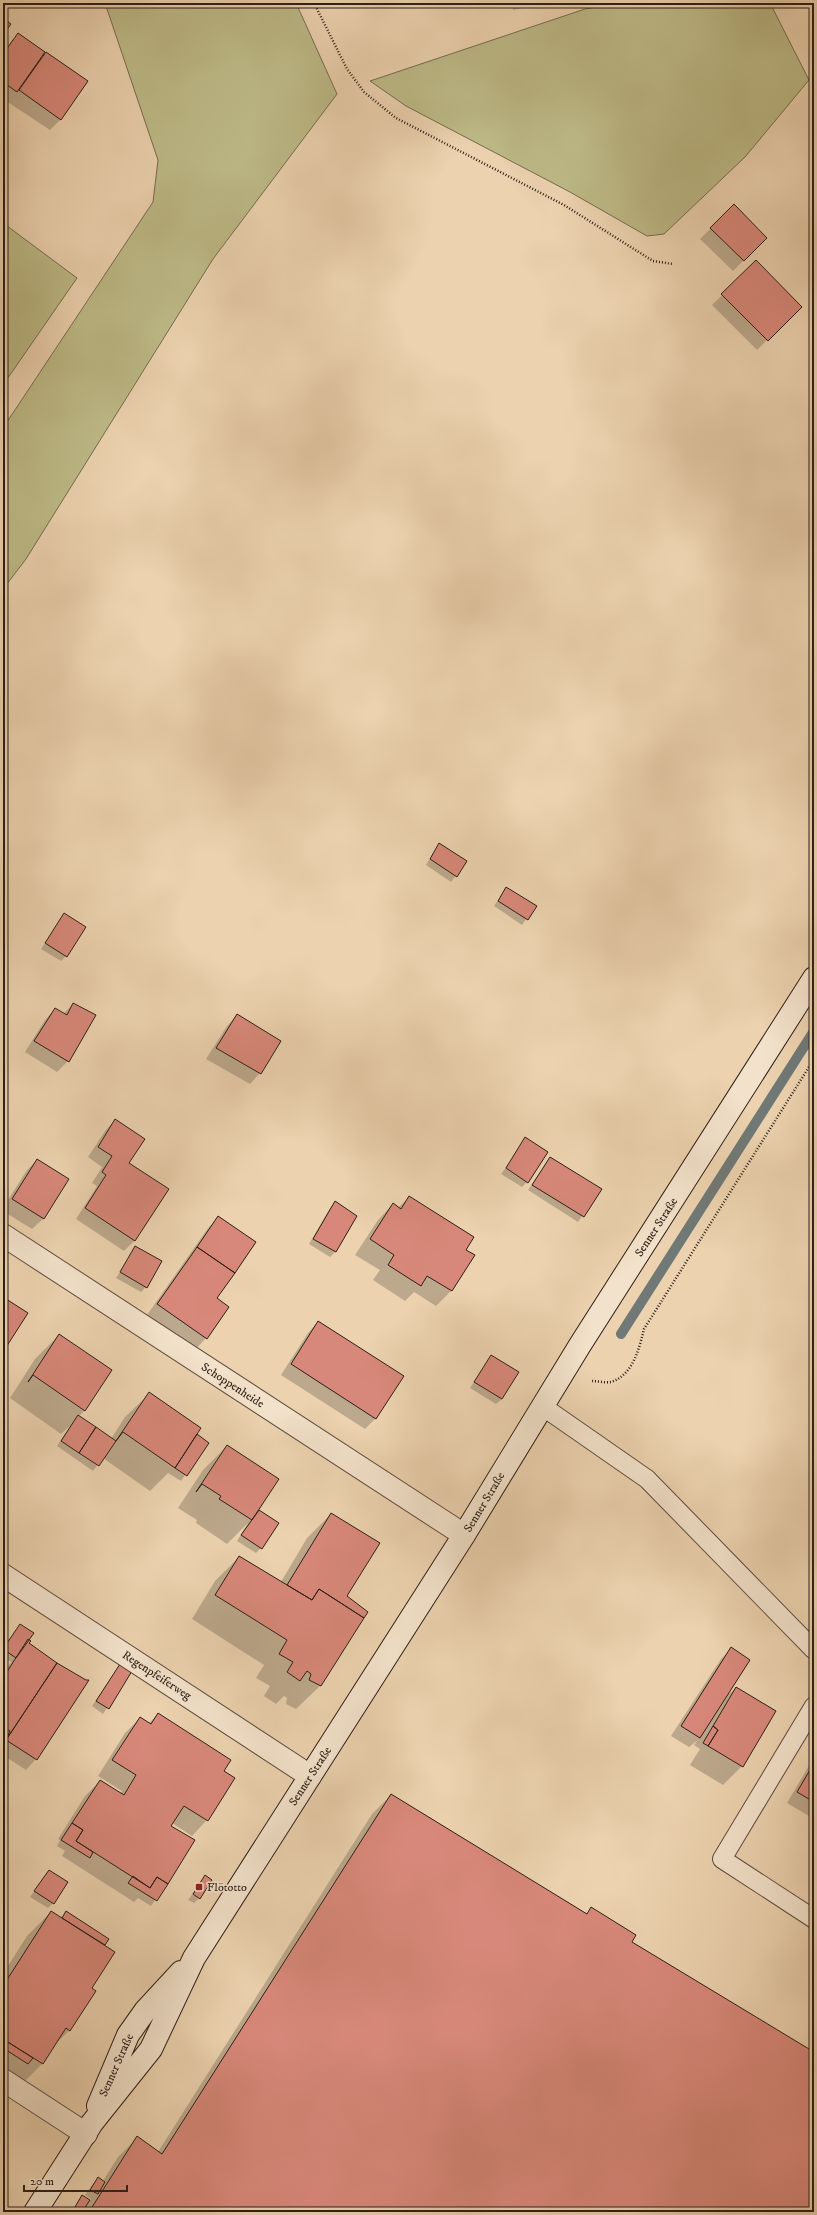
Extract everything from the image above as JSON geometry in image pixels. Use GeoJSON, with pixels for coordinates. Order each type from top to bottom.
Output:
{"type":"FeatureCollection","features":[{"type":"Feature","properties":{"kind":"main road","name":"Senner Straße"},"geometry":{"type":"LineString","coordinates":[[35,2212],[89,2128],[151,2049],[194,1958],[464,1535],[542,1406],[814,978]]}},
{"type":"Feature","properties":{"kind":"main road","name":"Schoppenheide"},"geometry":{"type":"LineString","coordinates":[[3,1235],[464,1535]]}},
{"type":"Feature","properties":{"kind":"main road","name":"Regenpfeiferweg"},"geometry":{"type":"LineString","coordinates":[[3,1575],[310,1776]]}},
{"type":"Feature","properties":{"kind":"main road"},"geometry":{"type":"LineString","coordinates":[[3,2080],[89,2128]]}},
{"type":"Feature","properties":{"kind":"lane"},"geometry":{"type":"LineString","coordinates":[[542,1406],[647,1479],[814,1650]]}},
{"type":"Feature","properties":{"kind":"lane"},"geometry":{"type":"LineString","coordinates":[[814,1706],[722,1859],[814,1919]]}},
{"type":"Feature","properties":{"kind":"path"},"geometry":{"type":"LineString","coordinates":[[314,3],[347,69],[364,92],[396,118],[564,205],[653,261],[673,264]]}},
{"type":"Feature","properties":{"kind":"path"},"geometry":{"type":"LineString","coordinates":[[589,1380],[610,1382],[622,1376],[636,1359],[644,1329],[814,1059]]}},
{"type":"Feature","properties":{"kind":"shaded area"},"geometry":{"type":"Polygon","coordinates":[[[105,3],[296,3],[337,94],[213,259],[26,559],[3,589],[3,428],[153,202],[158,160],[105,3]]]}},
{"type":"Feature","properties":{"kind":"shaded area"},"geometry":{"type":"Polygon","coordinates":[[[615,3],[770,3],[809,80],[745,157],[664,234],[647,236],[570,192],[406,106],[370,81],[585,9],[615,3]]]}},
{"type":"Feature","properties":{"kind":"shaded area"},"geometry":{"type":"Polygon","coordinates":[[[3,223],[77,278],[3,385],[3,223]]]}},
{"type":"Feature","properties":{"kind":"building"},"geometry":{"type":"Polygon","coordinates":[[[3,18],[11,24],[3,35],[3,18]]]}},
{"type":"Feature","properties":{"kind":"building"},"geometry":{"type":"Polygon","coordinates":[[[18,33],[45,52],[17,92],[3,82],[3,54],[18,33]]]}},
{"type":"Feature","properties":{"kind":"building"},"geometry":{"type":"Polygon","coordinates":[[[46,52],[88,81],[61,120],[19,90],[46,52]]]}},
{"type":"Feature","properties":{"kind":"building"},"geometry":{"type":"Polygon","coordinates":[[[734,204],[767,238],[744,261],[710,228],[734,204]]]}},
{"type":"Feature","properties":{"kind":"building"},"geometry":{"type":"Polygon","coordinates":[[[756,260],[802,307],[768,341],[721,294],[756,260]]]}},
{"type":"Feature","properties":{"kind":"building"},"geometry":{"type":"Polygon","coordinates":[[[439,843],[467,861],[457,877],[430,859],[439,843]]]}},
{"type":"Feature","properties":{"kind":"building"},"geometry":{"type":"Polygon","coordinates":[[[506,887],[537,906],[528,920],[498,901],[506,887]]]}},
{"type":"Feature","properties":{"kind":"building"},"geometry":{"type":"Polygon","coordinates":[[[64,913],[86,927],[67,957],[45,943],[64,913]]]}},
{"type":"Feature","properties":{"kind":"building"},"geometry":{"type":"Polygon","coordinates":[[[73,1003],[96,1015],[69,1062],[34,1041],[55,1008],[67,1015],[73,1003]]]}},
{"type":"Feature","properties":{"kind":"building"},"geometry":{"type":"Polygon","coordinates":[[[237,1014],[281,1041],[261,1074],[216,1048],[237,1014]]]}},
{"type":"Feature","properties":{"kind":"building"},"geometry":{"type":"Polygon","coordinates":[[[115,1119],[145,1139],[129,1163],[169,1189],[135,1241],[85,1208],[106,1175],[102,1172],[112,1156],[98,1147],[115,1119]]]}},
{"type":"Feature","properties":{"kind":"building"},"geometry":{"type":"Polygon","coordinates":[[[525,1137],[548,1152],[528,1183],[506,1168],[525,1137]]]}},
{"type":"Feature","properties":{"kind":"building"},"geometry":{"type":"Polygon","coordinates":[[[550,1157],[602,1189],[584,1217],[532,1185],[550,1157]]]}},
{"type":"Feature","properties":{"kind":"building"},"geometry":{"type":"Polygon","coordinates":[[[37,1159],[69,1179],[44,1219],[12,1199],[37,1159]]]}},
{"type":"Feature","properties":{"kind":"building"},"geometry":{"type":"Polygon","coordinates":[[[409,1196],[474,1237],[466,1250],[475,1255],[452,1291],[427,1276],[421,1286],[388,1265],[394,1255],[370,1239],[393,1203],[401,1209],[409,1196]]]}},
{"type":"Feature","properties":{"kind":"building"},"geometry":{"type":"Polygon","coordinates":[[[335,1201],[357,1216],[336,1252],[313,1239],[335,1201]]]}},
{"type":"Feature","properties":{"kind":"building"},"geometry":{"type":"Polygon","coordinates":[[[218,1216],[256,1242],[235,1273],[197,1247],[218,1216]]]}},
{"type":"Feature","properties":{"kind":"building"},"geometry":{"type":"Polygon","coordinates":[[[135,1246],[162,1261],[147,1288],[120,1272],[135,1246]]]}},
{"type":"Feature","properties":{"kind":"building"},"geometry":{"type":"Polygon","coordinates":[[[197,1247],[235,1273],[217,1298],[229,1307],[207,1339],[157,1304],[197,1247]]]}},
{"type":"Feature","properties":{"kind":"building"},"geometry":{"type":"Polygon","coordinates":[[[3,1297],[28,1313],[3,1352],[3,1297]]]}},
{"type":"Feature","properties":{"kind":"building"},"geometry":{"type":"Polygon","coordinates":[[[318,1321],[404,1376],[376,1419],[291,1364],[318,1321]]]}},
{"type":"Feature","properties":{"kind":"building"},"geometry":{"type":"Polygon","coordinates":[[[59,1334],[112,1370],[85,1411],[33,1375],[28,1382],[59,1334]]]}},
{"type":"Feature","properties":{"kind":"building"},"geometry":{"type":"Polygon","coordinates":[[[491,1355],[519,1372],[502,1399],[474,1382],[491,1355]]]}},
{"type":"Feature","properties":{"kind":"building"},"geometry":{"type":"Polygon","coordinates":[[[149,1392],[201,1428],[175,1468],[123,1432],[116,1441],[149,1392]]]}},
{"type":"Feature","properties":{"kind":"building"},"geometry":{"type":"Polygon","coordinates":[[[78,1415],[96,1427],[79,1453],[61,1441],[78,1415]]]}},
{"type":"Feature","properties":{"kind":"building"},"geometry":{"type":"Polygon","coordinates":[[[96,1427],[116,1441],[99,1466],[79,1453],[96,1427]]]}},
{"type":"Feature","properties":{"kind":"building"},"geometry":{"type":"Polygon","coordinates":[[[197,1434],[209,1443],[187,1476],[175,1468],[197,1434]]]}},
{"type":"Feature","properties":{"kind":"building"},"geometry":{"type":"Polygon","coordinates":[[[227,1445],[279,1479],[252,1520],[219,1499],[221,1496],[202,1484],[196,1492],[227,1445]]]}},
{"type":"Feature","properties":{"kind":"building"},"geometry":{"type":"Polygon","coordinates":[[[259,1510],[279,1523],[262,1549],[241,1535],[259,1510]]]}},
{"type":"Feature","properties":{"kind":"building"},"geometry":{"type":"Polygon","coordinates":[[[331,1513],[380,1543],[347,1596],[368,1612],[364,1618],[319,1589],[312,1600],[287,1585],[331,1513]]]}},
{"type":"Feature","properties":{"kind":"building"},"geometry":{"type":"Polygon","coordinates":[[[239,1556],[312,1600],[319,1589],[364,1618],[321,1686],[309,1680],[311,1674],[307,1671],[300,1681],[287,1672],[293,1662],[279,1654],[287,1640],[215,1595],[239,1556]]]}},
{"type":"Feature","properties":{"kind":"building"},"geometry":{"type":"Polygon","coordinates":[[[20,1624],[34,1633],[16,1658],[3,1649],[20,1624]]]}},
{"type":"Feature","properties":{"kind":"building"},"geometry":{"type":"Polygon","coordinates":[[[28,1639],[31,1641],[29,1643],[57,1663],[6,1740],[10,1731],[3,1727],[3,1678],[28,1639]]]}},
{"type":"Feature","properties":{"kind":"building"},"geometry":{"type":"Polygon","coordinates":[[[731,1647],[750,1660],[700,1738],[681,1726],[731,1647]]]}},
{"type":"Feature","properties":{"kind":"building"},"geometry":{"type":"Polygon","coordinates":[[[57,1663],[86,1680],[89,1680],[37,1760],[6,1740],[57,1663]]]}},
{"type":"Feature","properties":{"kind":"building"},"geometry":{"type":"Polygon","coordinates":[[[120,1664],[132,1671],[109,1709],[96,1701],[120,1664]]]}},
{"type":"Feature","properties":{"kind":"building"},"geometry":{"type":"Polygon","coordinates":[[[736,1687],[776,1711],[743,1767],[708,1746],[718,1730],[713,1726],[736,1687]]]}},
{"type":"Feature","properties":{"kind":"building"},"geometry":{"type":"Polygon","coordinates":[[[158,1713],[231,1760],[224,1771],[235,1778],[208,1821],[184,1806],[171,1826],[195,1840],[168,1884],[157,1877],[150,1888],[76,1841],[83,1830],[72,1823],[100,1780],[124,1795],[136,1775],[112,1760],[140,1717],[151,1724],[158,1713]]]}},
{"type":"Feature","properties":{"kind":"building"},"geometry":{"type":"Polygon","coordinates":[[[713,1726],[718,1730],[708,1746],[703,1743],[713,1726]]]}},
{"type":"Feature","properties":{"kind":"building"},"geometry":{"type":"Polygon","coordinates":[[[814,1763],[814,1802],[797,1792],[814,1763]]]}},
{"type":"Feature","properties":{"kind":"building"},"geometry":{"type":"Polygon","coordinates":[[[391,1794],[587,1914],[591,1907],[636,1935],[632,1942],[814,2052],[814,2212],[89,2212],[137,2136],[162,2154],[391,1794]]]}},
{"type":"Feature","properties":{"kind":"building"},"geometry":{"type":"Polygon","coordinates":[[[72,1823],[83,1830],[76,1841],[93,1852],[90,1858],[61,1840],[72,1823]]]}},
{"type":"Feature","properties":{"kind":"building"},"geometry":{"type":"Polygon","coordinates":[[[49,1870],[68,1882],[54,1904],[34,1891],[49,1870]]]}},
{"type":"Feature","properties":{"kind":"building"},"geometry":{"type":"Polygon","coordinates":[[[205,1875],[212,1880],[200,1899],[193,1894],[205,1875]]]}},
{"type":"Feature","properties":{"kind":"building"},"geometry":{"type":"Polygon","coordinates":[[[133,1876],[150,1888],[157,1877],[168,1884],[157,1901],[128,1883],[133,1876]]]}},
{"type":"Feature","properties":{"kind":"building"},"geometry":{"type":"Polygon","coordinates":[[[51,1911],[115,1952],[92,1988],[96,1991],[70,2031],[66,2028],[43,2064],[3,2039],[3,1986],[51,1911]]]}},
{"type":"Feature","properties":{"kind":"building"},"geometry":{"type":"Polygon","coordinates":[[[66,1911],[109,1939],[105,1945],[62,1918],[66,1911]]]}},
{"type":"Feature","properties":{"kind":"building"},"geometry":{"type":"Polygon","coordinates":[[[3,2039],[33,2058],[28,2064],[3,2048],[3,2039]]]}},
{"type":"Feature","properties":{"kind":"building"},"geometry":{"type":"Polygon","coordinates":[[[3,2120],[7,2122],[7,2130],[3,2135],[3,2120]]]}},
{"type":"Feature","properties":{"kind":"building"},"geometry":{"type":"Polygon","coordinates":[[[98,2177],[105,2182],[98,2194],[90,2190],[98,2177]]]}},
{"type":"Feature","properties":{"kind":"building"},"geometry":{"type":"Polygon","coordinates":[[[82,2195],[90,2200],[82,2212],[72,2212],[82,2195]]]}},
{"type":"Feature","properties":{"kind":"waterway"},"geometry":{"type":"LineString","coordinates":[[621,1334],[814,1031]]}},
{"type":"Feature","properties":{"kind":"place","name":"Flötotto"},"geometry":{"type":"Point","coordinates":[199,1887]}}]}
